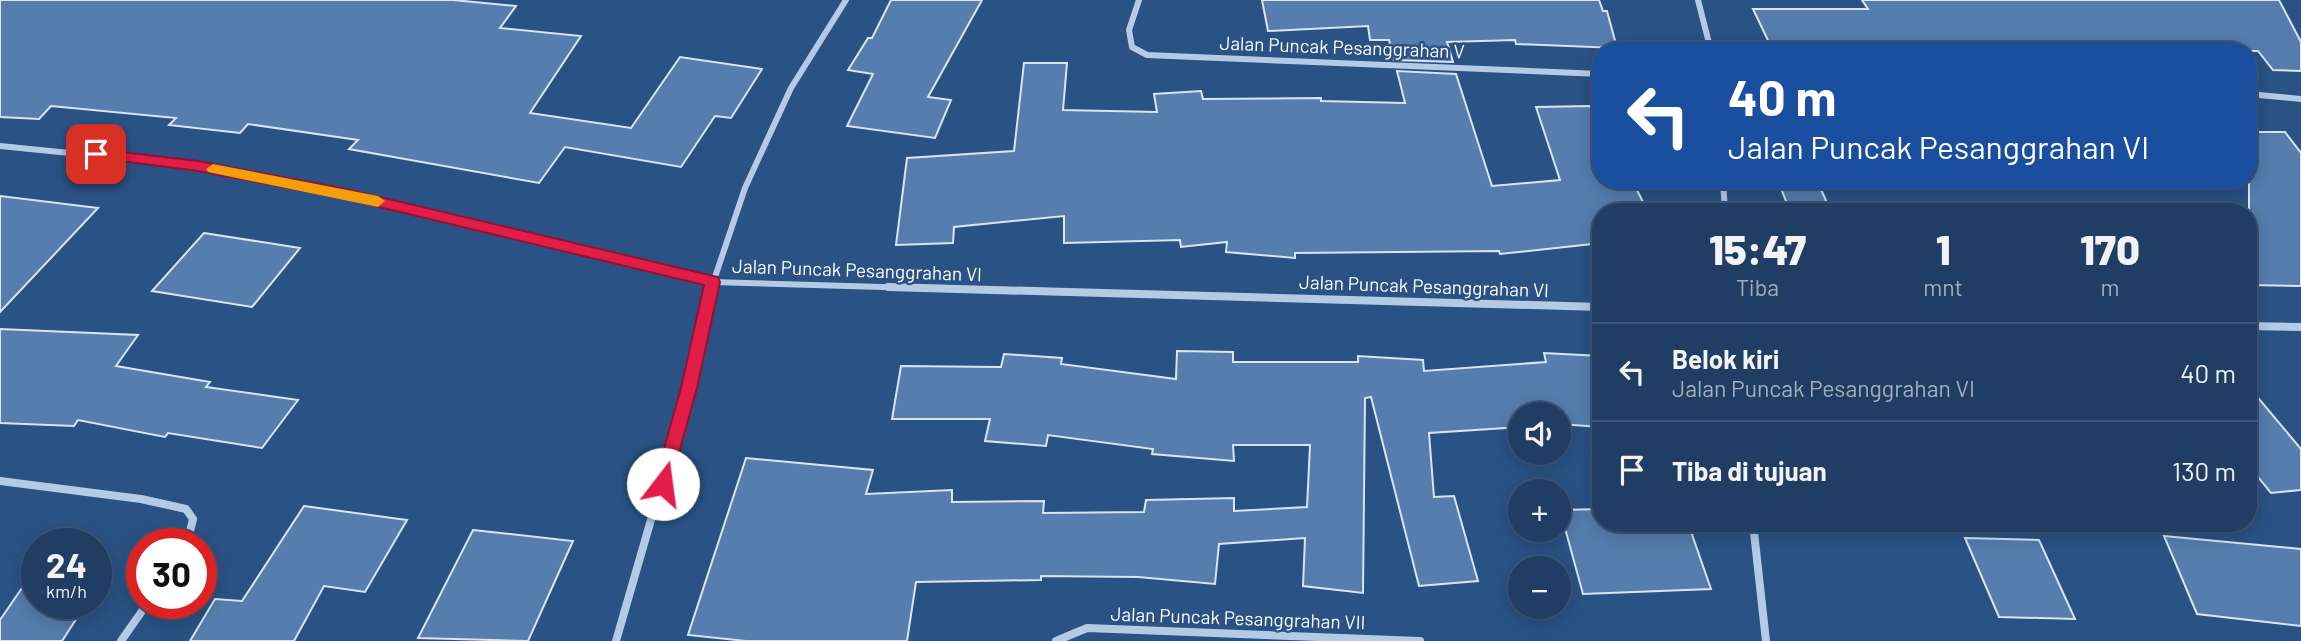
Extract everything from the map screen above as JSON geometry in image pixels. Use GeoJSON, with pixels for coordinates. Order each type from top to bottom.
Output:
{"type":"FeatureCollection","features":[{"type":"Feature","properties":{"kind":"street"},"geometry":{"type":"LineString","coordinates":[[616,641],[686,400],[712,282],[745,188],[790,88],[846,0]]}},
{"type":"Feature","properties":{"kind":"street","name":"Jalan Puncak Pesanggrahan V"},"geometry":{"type":"LineString","coordinates":[[1139,0],[1129,30],[1132,47],[1147,55],[1592,74]]}},
{"type":"Feature","properties":{"kind":"street"},"geometry":{"type":"LineString","coordinates":[[1698,0],[1709,42]]}},
{"type":"Feature","properties":{"kind":"street"},"geometry":{"type":"LineString","coordinates":[[2257,95],[2301,99]]}},
{"type":"Feature","properties":{"kind":"street","name":"Jalan Puncak Pesanggrahan VI"},"geometry":{"type":"LineString","coordinates":[[0,146],[71,151],[198,166],[333,191],[712,282],[1592,307]]}},
{"type":"Feature","properties":{"kind":"street"},"geometry":{"type":"LineString","coordinates":[[2257,326],[2301,327]]}},
{"type":"Feature","properties":{"kind":"street"},"geometry":{"type":"LineString","coordinates":[[0,481],[90,491],[186,509],[193,519],[191,528]]}},
{"type":"Feature","properties":{"kind":"street"},"geometry":{"type":"LineString","coordinates":[[1754,532],[1766,641]]}},
{"type":"Feature","properties":{"kind":"street"},"geometry":{"type":"LineString","coordinates":[[121,641],[136,619]]}},
{"type":"Feature","properties":{"kind":"street","name":"Jalan Puncak Pesanggrahan VII"},"geometry":{"type":"LineString","coordinates":[[1056,641],[1087,628],[1420,641]]}},
{"type":"Feature","properties":{"kind":"building"},"geometry":{"type":"Polygon","coordinates":[[[0,0],[453,0],[516,6],[500,28],[581,36],[530,113],[631,128],[680,57],[762,69],[731,118],[715,116],[681,167],[565,147],[539,183],[349,149],[358,140],[248,124],[240,133],[169,125],[176,118],[51,106],[39,119],[0,117],[0,0]]]}},
{"type":"Feature","properties":{"kind":"building"},"geometry":{"type":"Polygon","coordinates":[[[891,0],[982,0],[928,97],[951,100],[935,138],[847,126],[873,74],[848,70],[868,38],[872,38],[891,0]]]}},
{"type":"Feature","properties":{"kind":"building"},"geometry":{"type":"Polygon","coordinates":[[[1262,0],[1599,0],[1603,11],[1607,11],[1615,42],[1592,42],[1592,47],[1516,44],[1515,40],[1447,42],[1453,62],[1394,60],[1389,40],[1370,40],[1368,26],[1268,31],[1262,0]]]}},
{"type":"Feature","properties":{"kind":"building"},"geometry":{"type":"Polygon","coordinates":[[[1862,0],[2279,0],[2301,42],[2301,71],[2273,70],[2257,51],[2257,42],[1769,42],[1753,9],[1868,9],[1862,0]]]}},
{"type":"Feature","properties":{"kind":"building"},"geometry":{"type":"Polygon","coordinates":[[[1024,63],[1067,63],[1063,110],[1157,112],[1154,94],[1201,91],[1203,99],[1321,98],[1321,101],[1405,103],[1397,71],[1456,74],[1492,186],[1560,180],[1536,107],[1590,106],[1592,189],[1636,189],[1644,203],[1592,203],[1592,244],[1500,254],[1499,251],[1295,253],[1295,258],[1226,252],[1227,242],[1181,247],[1180,240],[1064,243],[1064,216],[954,227],[953,243],[896,245],[907,158],[1014,151],[1024,63]]]}},
{"type":"Feature","properties":{"kind":"building"},"geometry":{"type":"Polygon","coordinates":[[[2257,132],[2285,132],[2301,153],[2301,286],[2257,285],[2257,203],[2249,203],[2249,189],[2257,189],[2257,132]]]}},
{"type":"Feature","properties":{"kind":"building"},"geometry":{"type":"Polygon","coordinates":[[[1781,189],[1821,189],[1827,203],[1787,203],[1781,189]]]}},
{"type":"Feature","properties":{"kind":"building"},"geometry":{"type":"Polygon","coordinates":[[[0,196],[98,208],[0,312],[0,196]]]}},
{"type":"Feature","properties":{"kind":"building"},"geometry":{"type":"Polygon","coordinates":[[[204,233],[300,248],[252,307],[152,291],[204,233]]]}},
{"type":"Feature","properties":{"kind":"building"},"geometry":{"type":"Polygon","coordinates":[[[0,329],[138,335],[116,366],[210,382],[206,387],[298,400],[262,448],[168,433],[165,437],[78,420],[74,426],[0,423],[0,329]]]}},
{"type":"Feature","properties":{"kind":"building"},"geometry":{"type":"Polygon","coordinates":[[[1177,351],[1233,352],[1233,362],[1358,362],[1358,356],[1423,360],[1424,371],[1546,362],[1544,353],[1592,356],[1592,426],[1571,425],[1571,402],[1508,402],[1508,428],[1429,433],[1434,497],[1454,496],[1478,581],[1419,586],[1371,397],[1365,398],[1363,593],[1303,586],[1305,538],[1219,544],[1215,584],[1138,577],[1041,576],[1041,580],[916,582],[907,641],[746,641],[688,635],[746,458],[873,470],[866,494],[952,490],[952,502],[1044,501],[1043,513],[1144,512],[1146,500],[1234,498],[1234,511],[1307,507],[1310,445],[1233,445],[1234,461],[1152,454],[1153,449],[1048,435],[1046,446],[985,441],[990,419],[892,419],[901,366],[1001,367],[1004,354],[1062,358],[1061,364],[1176,379],[1177,351]]]}},
{"type":"Feature","properties":{"kind":"building"},"geometry":{"type":"Polygon","coordinates":[[[2257,397],[2301,449],[2301,490],[2271,493],[2257,476],[2257,397]]]}},
{"type":"Feature","properties":{"kind":"building"},"geometry":{"type":"Polygon","coordinates":[[[304,506],[407,520],[365,592],[324,586],[294,641],[190,641],[203,619],[217,619],[217,599],[242,601],[304,506]]]}},
{"type":"Feature","properties":{"kind":"building"},"geometry":{"type":"Polygon","coordinates":[[[1592,509],[1592,532],[1691,532],[1711,589],[1583,594],[1569,542],[1571,542],[1571,510],[1592,509]]]}},
{"type":"Feature","properties":{"kind":"building"},"geometry":{"type":"Polygon","coordinates":[[[473,530],[573,541],[528,641],[418,638],[473,530]]]}},
{"type":"Feature","properties":{"kind":"building"},"geometry":{"type":"Polygon","coordinates":[[[2164,536],[2301,549],[2301,626],[2197,614],[2164,536]]]}},
{"type":"Feature","properties":{"kind":"building"},"geometry":{"type":"Polygon","coordinates":[[[1965,538],[2039,540],[2075,619],[1999,617],[1965,538]]]}},
{"type":"Feature","properties":{"kind":"building"},"geometry":{"type":"Polygon","coordinates":[[[21,589],[21,619],[76,619],[62,641],[0,641],[0,620],[21,589]]]}},
{"type":"Feature","properties":{"kind":"slow traffic"},"geometry":{"type":"LineString","coordinates":[[213,169],[378,201]]}},
{"type":"Feature","properties":{"kind":"route"},"geometry":{"type":"LineString","coordinates":[[96,154],[198,166],[346,194],[712,282],[689,388],[663,484]]}}]}
